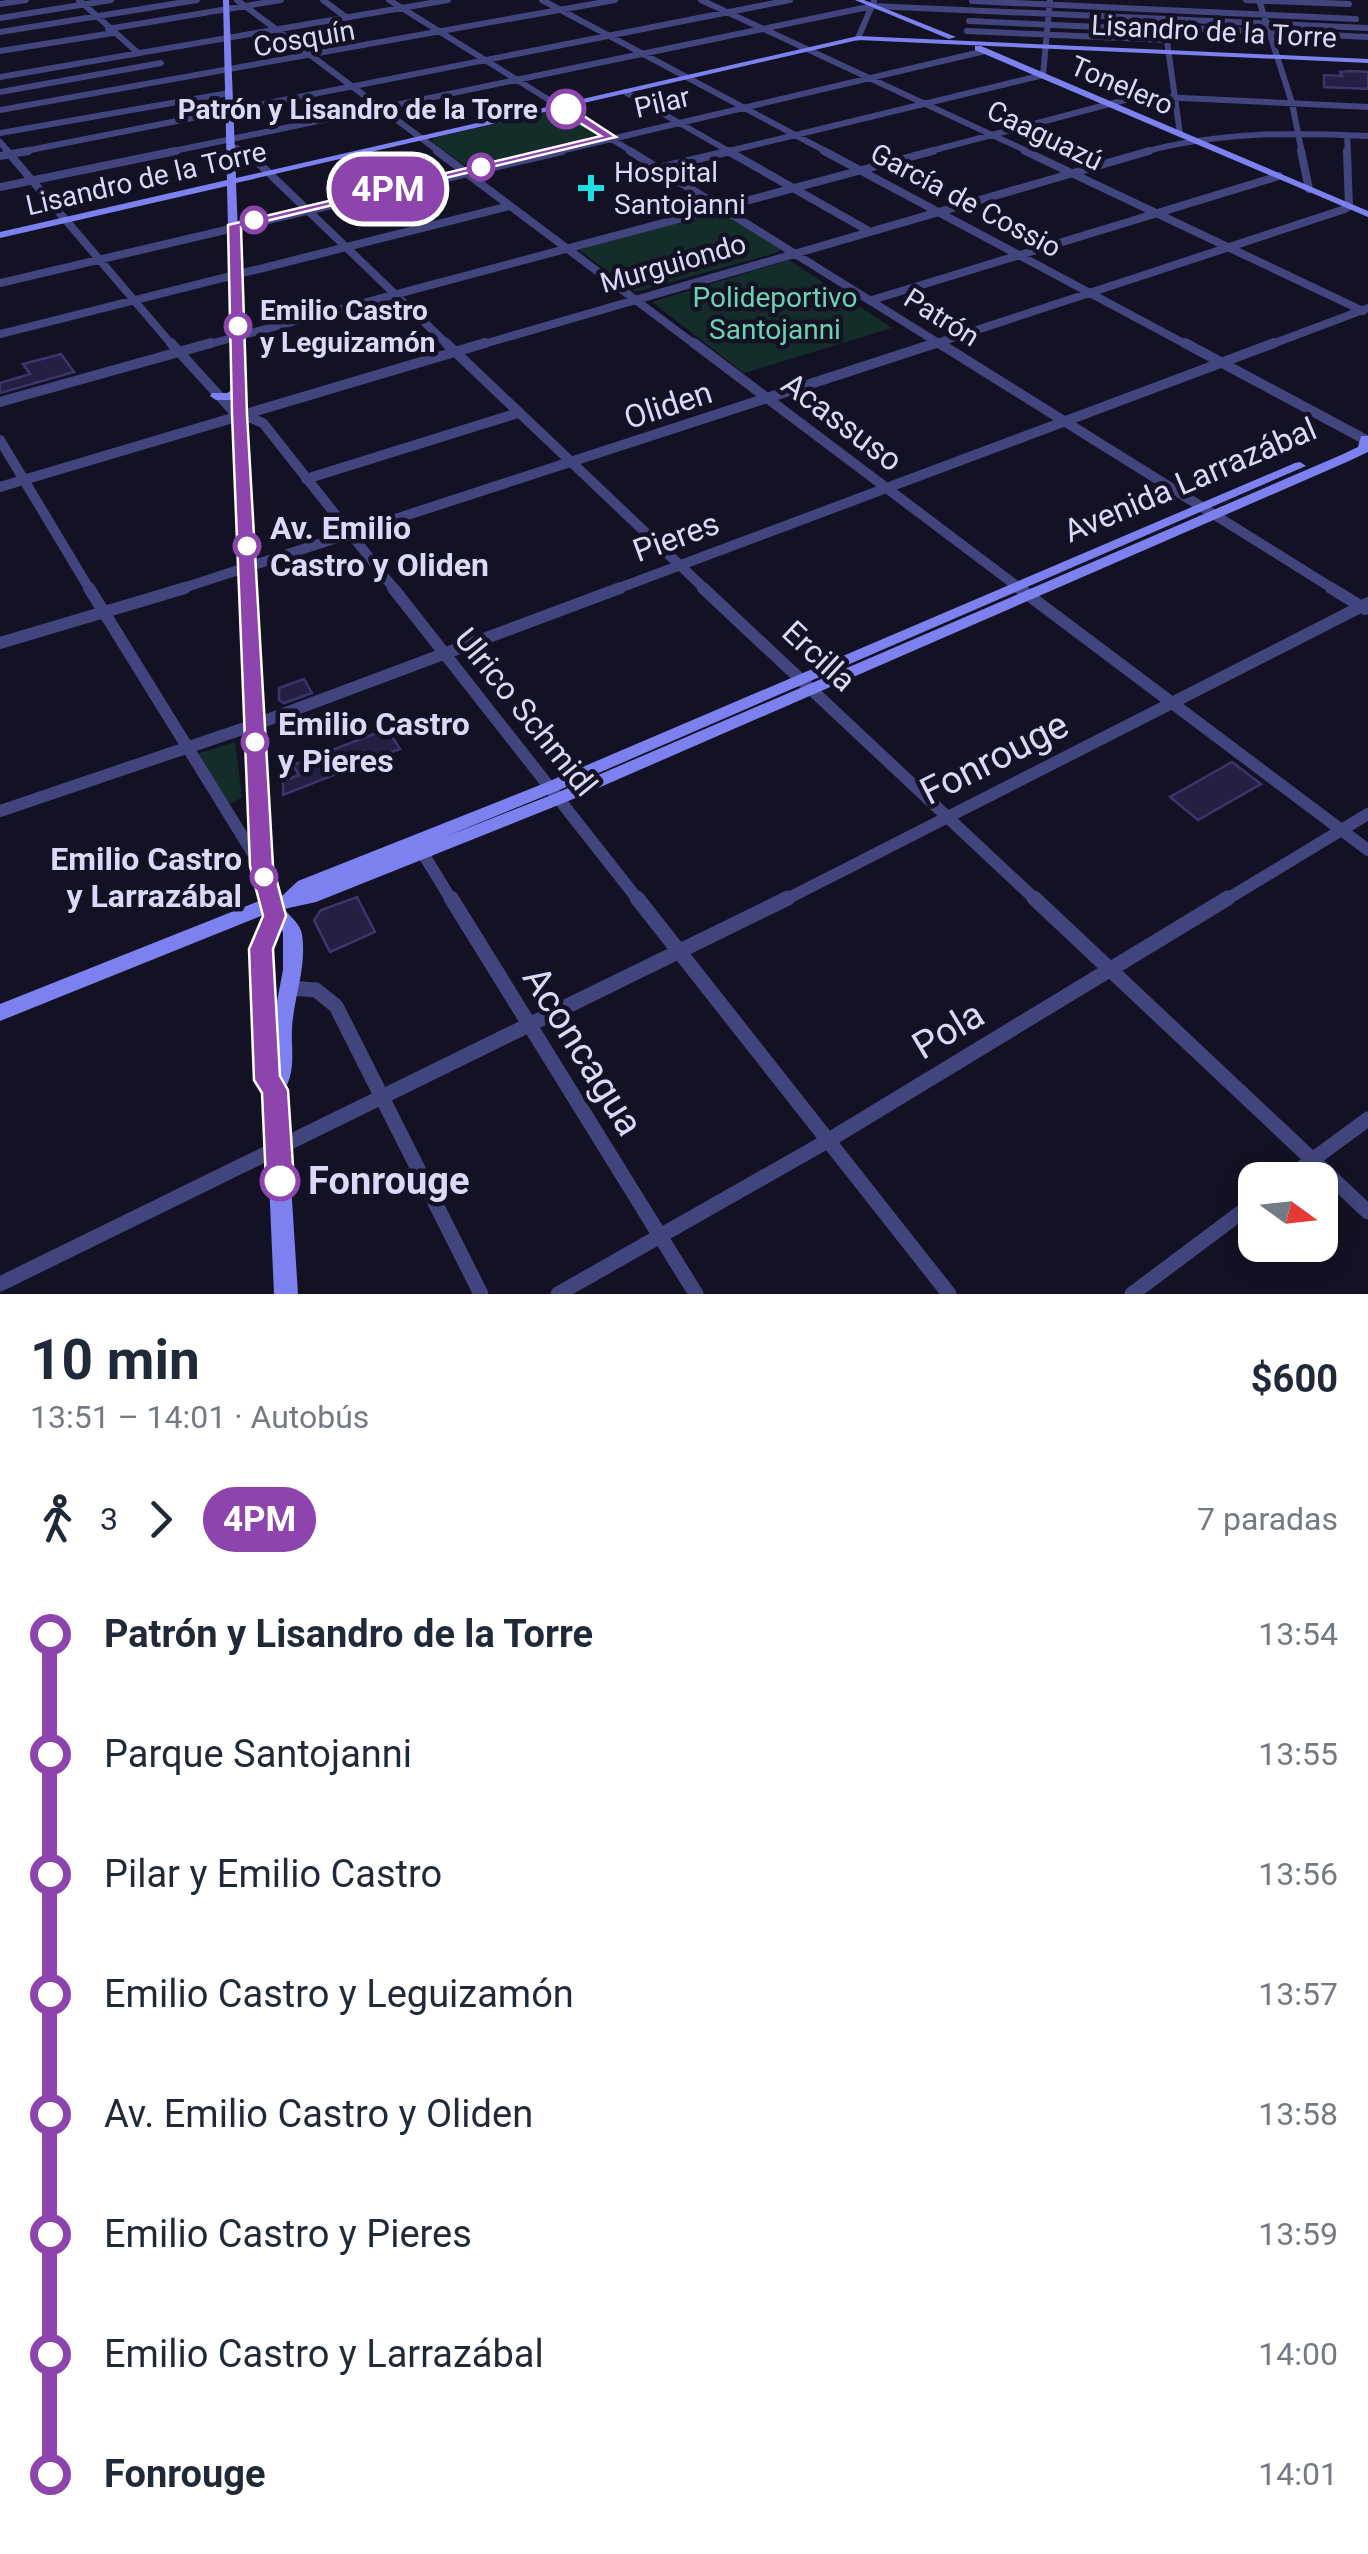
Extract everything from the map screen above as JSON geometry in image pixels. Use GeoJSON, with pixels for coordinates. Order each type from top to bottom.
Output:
{"type":"FeatureCollection","features":[{"type":"Feature","properties":{"kind":"street"},"geometry":{"type":"LineString","coordinates":[[0,4],[26,0]]}},
{"type":"Feature","properties":{"kind":"street"},"geometry":{"type":"LineString","coordinates":[[0,18],[111,0]]}},
{"type":"Feature","properties":{"kind":"street"},"geometry":{"type":"LineString","coordinates":[[0,32],[197,0]]}},
{"type":"Feature","properties":{"kind":"street","name":"Acassuso"},"geometry":{"type":"LineString","coordinates":[[237,0],[1368,850]]}},
{"type":"Feature","properties":{"kind":"street"},"geometry":{"type":"LineString","coordinates":[[0,51],[226,5],[280,0]]}},
{"type":"Feature","properties":{"kind":"street"},"geometry":{"type":"LineString","coordinates":[[322,0],[347,18]]}},
{"type":"Feature","properties":{"kind":"street","name":"Patrón"},"geometry":{"type":"LineString","coordinates":[[389,0],[1366,607]]}},
{"type":"Feature","properties":{"kind":"street"},"geometry":{"type":"LineString","coordinates":[[0,77],[448,0]]}},
{"type":"Feature","properties":{"kind":"street","name":"García de Cossio"},"geometry":{"type":"LineString","coordinates":[[542,0],[1367,439]]}},
{"type":"Feature","properties":{"kind":"street","name":"Cosquín"},"geometry":{"type":"LineString","coordinates":[[0,110],[615,0]]}},
{"type":"Feature","properties":{"kind":"street","name":"Caaguazú"},"geometry":{"type":"LineString","coordinates":[[701,0],[812,48],[1226,248],[1366,310]]}},
{"type":"Feature","properties":{"kind":"street"},"geometry":{"type":"LineString","coordinates":[[760,0],[769,4]]}},
{"type":"Feature","properties":{"kind":"street"},"geometry":{"type":"LineString","coordinates":[[5,155],[790,0]]}},
{"type":"Feature","properties":{"kind":"street","name":"Tonelero"},"geometry":{"type":"LineString","coordinates":[[858,0],[874,3],[1361,210]]}},
{"type":"Feature","properties":{"kind":"street"},"geometry":{"type":"LineString","coordinates":[[965,42],[972,0],[1050,2],[1271,36],[1368,45],[1364,28],[1351,9]]}},
{"type":"Feature","properties":{"kind":"street"},"geometry":{"type":"LineString","coordinates":[[1110,0],[1164,21]]}},
{"type":"Feature","properties":{"kind":"street"},"geometry":{"type":"LineString","coordinates":[[1246,0],[1261,6],[1351,9]]}},
{"type":"Feature","properties":{"kind":"street"},"geometry":{"type":"LineString","coordinates":[[81,2],[131,51],[160,63],[183,79]]}},
{"type":"Feature","properties":{"kind":"street"},"geometry":{"type":"LineString","coordinates":[[660,168],[1043,75],[1050,2]]}},
{"type":"Feature","properties":{"kind":"street"},"geometry":{"type":"LineString","coordinates":[[858,38],[874,3]]}},
{"type":"Feature","properties":{"kind":"street"},"geometry":{"type":"LineString","coordinates":[[0,188],[874,3],[1164,21],[1364,28]]}},
{"type":"Feature","properties":{"kind":"street"},"geometry":{"type":"LineString","coordinates":[[226,5],[254,725],[262,866],[272,910],[261,949],[267,1080],[275,1090]]}},
{"type":"Feature","properties":{"kind":"street"},"geometry":{"type":"LineString","coordinates":[[1261,6],[1292,103],[1309,189]]}},
{"type":"Feature","properties":{"kind":"street"},"geometry":{"type":"LineString","coordinates":[[968,31],[1048,35],[1261,6],[1351,9]]}},
{"type":"Feature","properties":{"kind":"street"},"geometry":{"type":"LineString","coordinates":[[969,21],[1164,21]]}},
{"type":"Feature","properties":{"kind":"street"},"geometry":{"type":"LineString","coordinates":[[1164,21],[1180,134]]}},
{"type":"Feature","properties":{"kind":"street"},"geometry":{"type":"LineString","coordinates":[[1271,36],[1366,37]]}},
{"type":"Feature","properties":{"kind":"street","name":"Lisandro de la Torre"},"geometry":{"type":"LineString","coordinates":[[0,234],[858,38],[1368,60]]}},
{"type":"Feature","properties":{"kind":"street","name":"Pilar"},"geometry":{"type":"LineString","coordinates":[[0,282],[985,51]]}},
{"type":"Feature","properties":{"kind":"street"},"geometry":{"type":"LineString","coordinates":[[0,92],[160,63]]}},
{"type":"Feature","properties":{"kind":"street"},"geometry":{"type":"LineString","coordinates":[[86,77],[101,93]]}},
{"type":"Feature","properties":{"kind":"street"},"geometry":{"type":"LineString","coordinates":[[45,84],[59,100]]}},
{"type":"Feature","properties":{"kind":"street"},"geometry":{"type":"LineString","coordinates":[[0,133],[229,92]]}},
{"type":"Feature","properties":{"kind":"street"},"geometry":{"type":"LineString","coordinates":[[626,92],[867,230]]}},
{"type":"Feature","properties":{"kind":"street"},"geometry":{"type":"LineString","coordinates":[[0,402],[394,292],[1140,96],[1368,107]]}},
{"type":"Feature","properties":{"kind":"street"},"geometry":{"type":"LineString","coordinates":[[199,98],[217,113]]}},
{"type":"Feature","properties":{"kind":"street","name":"Murguiondo"},"geometry":{"type":"LineString","coordinates":[[0,486],[794,251],[1191,139],[1298,132],[1368,136]]}},
{"type":"Feature","properties":{"kind":"street"},"geometry":{"type":"LineString","coordinates":[[1348,135],[1361,210]]}},
{"type":"Feature","properties":{"kind":"street","name":"Ulrico Schmidl"},"geometry":{"type":"LineString","coordinates":[[0,142],[5,155],[34,180],[102,257],[216,396],[240,414],[263,423],[348,536],[445,653],[950,1294]]}},
{"type":"Feature","properties":{"kind":"street","name":"Ercilla"},"geometry":{"type":"LineString","coordinates":[[231,142],[248,151],[570,464],[1368,1212]]}},
{"type":"Feature","properties":{"kind":"street"},"geometry":{"type":"LineString","coordinates":[[872,300],[1278,176]]}},
{"type":"Feature","properties":{"kind":"street"},"geometry":{"type":"LineString","coordinates":[[0,334],[510,206]]}},
{"type":"Feature","properties":{"kind":"street","name":"Oliden"},"geometry":{"type":"LineString","coordinates":[[0,644],[248,569],[1226,248],[1361,210]]}},
{"type":"Feature","properties":{"kind":"street","name":"Pieres"},"geometry":{"type":"LineString","coordinates":[[0,810],[254,725],[1366,310]]}},
{"type":"Feature","properties":{"kind":"street"},"geometry":{"type":"LineString","coordinates":[[216,396],[229,397],[239,390]]}},
{"type":"Feature","properties":{"kind":"street"},"geometry":{"type":"LineString","coordinates":[[306,479],[518,413]]}},
{"type":"Feature","properties":{"kind":"street","name":"Avenida Larrazábal"},"geometry":{"type":"LineString","coordinates":[[0,1014],[272,910],[291,898],[310,897],[1208,511],[1364,449],[1367,439]]}},
{"type":"Feature","properties":{"kind":"street"},"geometry":{"type":"LineString","coordinates":[[0,440],[185,749],[262,866]]}},
{"type":"Feature","properties":{"kind":"street","name":"Fonrouge"},"geometry":{"type":"LineString","coordinates":[[1,1288],[950,818],[1366,607]]}},
{"type":"Feature","properties":{"kind":"street","name":"Pola"},"geometry":{"type":"LineString","coordinates":[[558,1294],[829,1140],[1368,814]]}},
{"type":"Feature","properties":{"kind":"street","name":"Aconcagua"},"geometry":{"type":"LineString","coordinates":[[419,847],[696,1294]]}},
{"type":"Feature","properties":{"kind":"street"},"geometry":{"type":"LineString","coordinates":[[272,910],[292,930],[290,988],[282,1025],[282,1076],[275,1090],[286,1294]]}},
{"type":"Feature","properties":{"kind":"street"},"geometry":{"type":"LineString","coordinates":[[265,936],[274,980],[290,988],[316,990],[330,999],[384,1097],[481,1294]]}},
{"type":"Feature","properties":{"kind":"street"},"geometry":{"type":"LineString","coordinates":[[1310,1162],[1368,1119]]}},
{"type":"Feature","properties":{"kind":"street"},"geometry":{"type":"LineString","coordinates":[[1132,1294],[1238,1215]]}},
{"type":"Feature","properties":{"kind":"green space"},"geometry":{"type":"Polygon","coordinates":[[[556,110],[600,134],[473,166],[465,165],[432,142],[434,138],[556,110]]]}},
{"type":"Feature","properties":{"kind":"green space"},"geometry":{"type":"Polygon","coordinates":[[[712,212],[722,213],[780,249],[779,252],[635,292],[579,250],[712,212]]]}},
{"type":"Feature","properties":{"kind":"green space","name":"Polideportivo Santojanni"},"geometry":{"type":"Polygon","coordinates":[[[789,260],[892,328],[744,373],[652,302],[789,260]]]}},
{"type":"Feature","properties":{"kind":"green space"},"geometry":{"type":"Polygon","coordinates":[[[235,742],[242,797],[227,803],[197,754],[235,742]]]}},
{"type":"Feature","properties":{"kind":"building"},"geometry":{"type":"Polygon","coordinates":[[[1340,72],[1368,72],[1368,89],[1324,87],[1324,75],[1342,76],[1340,72]]]}},
{"type":"Feature","properties":{"kind":"building"},"geometry":{"type":"Polygon","coordinates":[[[61,354],[74,372],[0,393],[0,383],[30,374],[23,364],[61,354]]]}},
{"type":"Feature","properties":{"kind":"building"},"geometry":{"type":"Polygon","coordinates":[[[304,679],[312,693],[284,703],[279,700],[279,688],[304,679]]]}},
{"type":"Feature","properties":{"kind":"building"},"geometry":{"type":"Polygon","coordinates":[[[387,729],[400,749],[283,795],[283,781],[299,775],[293,765],[387,729]]]}},
{"type":"Feature","properties":{"kind":"building"},"geometry":{"type":"Polygon","coordinates":[[[1232,762],[1261,784],[1198,820],[1170,797],[1232,762]]]}},
{"type":"Feature","properties":{"kind":"building"},"geometry":{"type":"Polygon","coordinates":[[[357,897],[375,932],[330,952],[314,920],[321,910],[357,897]]]}},
{"type":"Feature","properties":{"kind":"bus line","name":"4PM"},"geometry":{"type":"LineString","coordinates":[[280,1181],[275,1090],[267,1080],[261,949],[274,916],[262,866],[255,744],[235,225],[610,137],[566,109]]}},
{"type":"Feature","properties":{"kind":"place","name":"Patrón y Lisandro de la Torre"},"geometry":{"type":"Point","coordinates":[566,109]}},
{"type":"Feature","properties":{"kind":"place","name":"Hospital Santojanni"},"geometry":{"type":"Point","coordinates":[591,188]}},
{"type":"Feature","properties":{"kind":"place","name":"Emilio Castro y Leguizamón"},"geometry":{"type":"Point","coordinates":[238,326]}},
{"type":"Feature","properties":{"kind":"place","name":"Av. Emilio Castro y Oliden"},"geometry":{"type":"Point","coordinates":[247,546]}},
{"type":"Feature","properties":{"kind":"place","name":"Emilio Castro y Pieres"},"geometry":{"type":"Point","coordinates":[255,742]}},
{"type":"Feature","properties":{"kind":"place","name":"Emilio Castro y Larrazábal"},"geometry":{"type":"Point","coordinates":[264,877]}},
{"type":"Feature","properties":{"kind":"place","name":"Fonrouge"},"geometry":{"type":"Point","coordinates":[280,1181]}}]}
